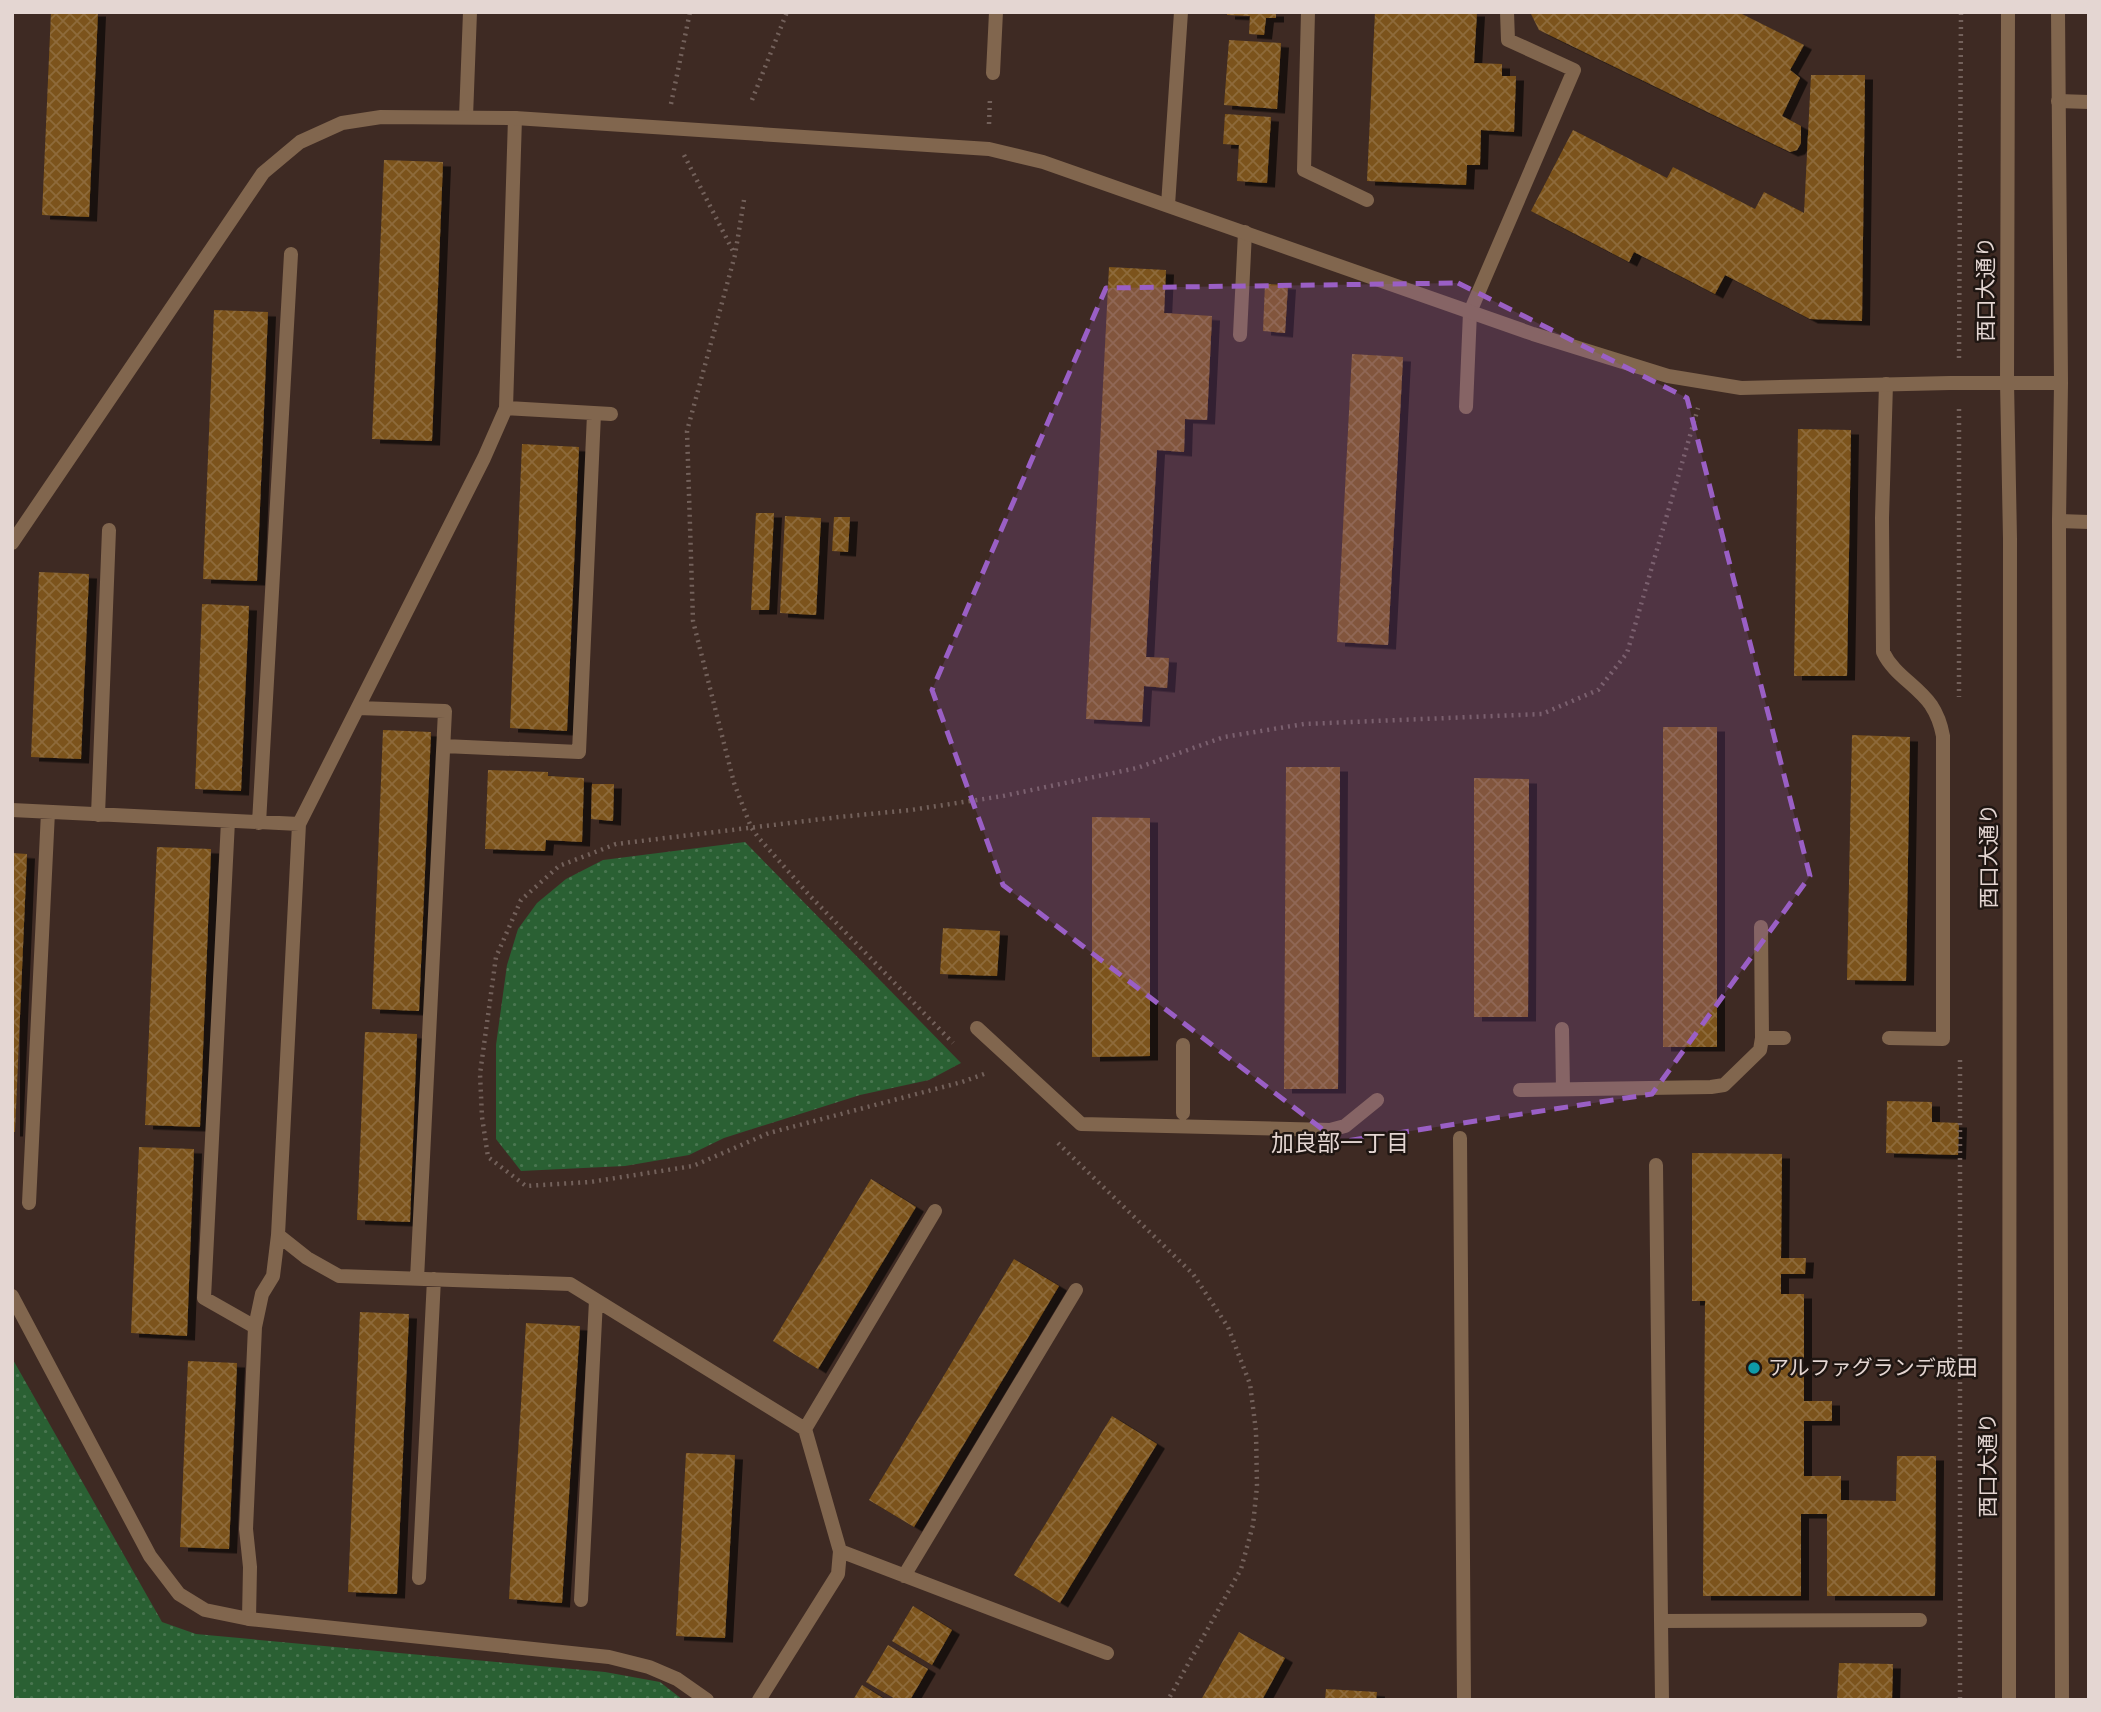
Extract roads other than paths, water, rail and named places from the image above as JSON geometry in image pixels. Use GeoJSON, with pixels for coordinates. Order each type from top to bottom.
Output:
{"type":"FeatureCollection","features":[{"type":"Feature","properties":{"kind":"street"},"geometry":{"type":"LineString","coordinates":[[466,117],[470,12]]}},
{"type":"Feature","properties":{"kind":"street"},"geometry":{"type":"LineString","coordinates":[[993,73],[996,12]]}},
{"type":"Feature","properties":{"kind":"street"},"geometry":{"type":"LineString","coordinates":[[1168,205],[1181,12]]}},
{"type":"Feature","properties":{"kind":"street"},"geometry":{"type":"LineString","coordinates":[[1308,12],[1304,170],[1367,200]]}},
{"type":"Feature","properties":{"kind":"street"},"geometry":{"type":"LineString","coordinates":[[1465,407],[1470,312],[1573,71],[1508,40],[1507,12]]}},
{"type":"Feature","properties":{"kind":"street","name":"西口大通り"},"geometry":{"type":"LineString","coordinates":[[2008,12],[2009,1700]]}},
{"type":"Feature","properties":{"kind":"street"},"geometry":{"type":"LineString","coordinates":[[2058,12],[2062,1700]]}},
{"type":"Feature","properties":{"kind":"street"},"geometry":{"type":"LineString","coordinates":[[2058,101],[2089,102]]}},
{"type":"Feature","properties":{"kind":"street"},"geometry":{"type":"LineString","coordinates":[[12,543],[262,173],[300,142],[342,123],[381,117],[515,118],[989,149],[1043,162],[1470,312],[1668,376],[1741,388],[2060,383]]}},
{"type":"Feature","properties":{"kind":"street"},"geometry":{"type":"LineString","coordinates":[[249,1619],[250,1567],[246,1529],[255,1327],[262,1294],[273,1276],[278,1235],[299,824],[484,458],[506,408],[515,118]]}},
{"type":"Feature","properties":{"kind":"street"},"geometry":{"type":"LineString","coordinates":[[1240,335],[1245,232]]}},
{"type":"Feature","properties":{"kind":"street"},"geometry":{"type":"LineString","coordinates":[[259,822],[291,254]]}},
{"type":"Feature","properties":{"kind":"street"},"geometry":{"type":"LineString","coordinates":[[1886,384],[1882,518],[1883,652],[1888,663],[1931,705],[1943,736],[1943,1039],[1889,1038]]}},
{"type":"Feature","properties":{"kind":"street"},"geometry":{"type":"LineString","coordinates":[[506,408],[611,414]]}},
{"type":"Feature","properties":{"kind":"street"},"geometry":{"type":"LineString","coordinates":[[443,746],[579,752],[594,414]]}},
{"type":"Feature","properties":{"kind":"street"},"geometry":{"type":"LineString","coordinates":[[2059,521],[2089,522]]}},
{"type":"Feature","properties":{"kind":"street"},"geometry":{"type":"LineString","coordinates":[[99,815],[109,530]]}},
{"type":"Feature","properties":{"kind":"street"},"geometry":{"type":"LineString","coordinates":[[358,708],[445,711],[417,1279]]}},
{"type":"Feature","properties":{"kind":"street"},"geometry":{"type":"LineString","coordinates":[[12,810],[299,824]]}},
{"type":"Feature","properties":{"kind":"street"},"geometry":{"type":"LineString","coordinates":[[29,1203],[48,812]]}},
{"type":"Feature","properties":{"kind":"street"},"geometry":{"type":"LineString","coordinates":[[228,821],[204,1298],[255,1327]]}},
{"type":"Feature","properties":{"kind":"street"},"geometry":{"type":"LineString","coordinates":[[1520,1090],[1724,1085],[1760,1050],[1761,927]]}},
{"type":"Feature","properties":{"kind":"street"},"geometry":{"type":"LineString","coordinates":[[977,1028],[1081,1124],[1330,1130],[1345,1126],[1377,1100]]}},
{"type":"Feature","properties":{"kind":"street"},"geometry":{"type":"LineString","coordinates":[[1562,1029],[1563,1089]]}},
{"type":"Feature","properties":{"kind":"street"},"geometry":{"type":"LineString","coordinates":[[1762,1038],[1784,1038]]}},
{"type":"Feature","properties":{"kind":"street"},"geometry":{"type":"LineString","coordinates":[[1183,1045],[1183,1113]]}},
{"type":"Feature","properties":{"kind":"street"},"geometry":{"type":"LineString","coordinates":[[1460,1138],[1464,1700]]}},
{"type":"Feature","properties":{"kind":"street"},"geometry":{"type":"LineString","coordinates":[[1656,1165],[1662,1700]]}},
{"type":"Feature","properties":{"kind":"street"},"geometry":{"type":"LineString","coordinates":[[805,1429],[935,1211]]}},
{"type":"Feature","properties":{"kind":"street"},"geometry":{"type":"LineString","coordinates":[[278,1235],[307,1258],[339,1276],[570,1284],[805,1429],[839,1551],[838,1574],[758,1700]]}},
{"type":"Feature","properties":{"kind":"street"},"geometry":{"type":"LineString","coordinates":[[419,1578],[434,1279]]}},
{"type":"Feature","properties":{"kind":"street"},"geometry":{"type":"LineString","coordinates":[[904,1576],[1076,1290]]}},
{"type":"Feature","properties":{"kind":"street"},"geometry":{"type":"LineString","coordinates":[[12,1296],[150,1556],[179,1594],[205,1610],[249,1619],[609,1657],[649,1667],[677,1679],[707,1700]]}},
{"type":"Feature","properties":{"kind":"street"},"geometry":{"type":"LineString","coordinates":[[581,1600],[596,1300]]}},
{"type":"Feature","properties":{"kind":"street"},"geometry":{"type":"LineString","coordinates":[[839,1551],[1107,1653]]}},
{"type":"Feature","properties":{"kind":"street"},"geometry":{"type":"LineString","coordinates":[[1661,1621],[1920,1620]]}},
{"type":"Feature","properties":{"kind":"place","name":"アルファグランデ成田"},"geometry":{"type":"Point","coordinates":[1754,1368]}},
{"type":"Feature","properties":{"kind":"district","name":"加良部一丁目"},"geometry":{"type":"Point","coordinates":[1340,1143]}}]}
